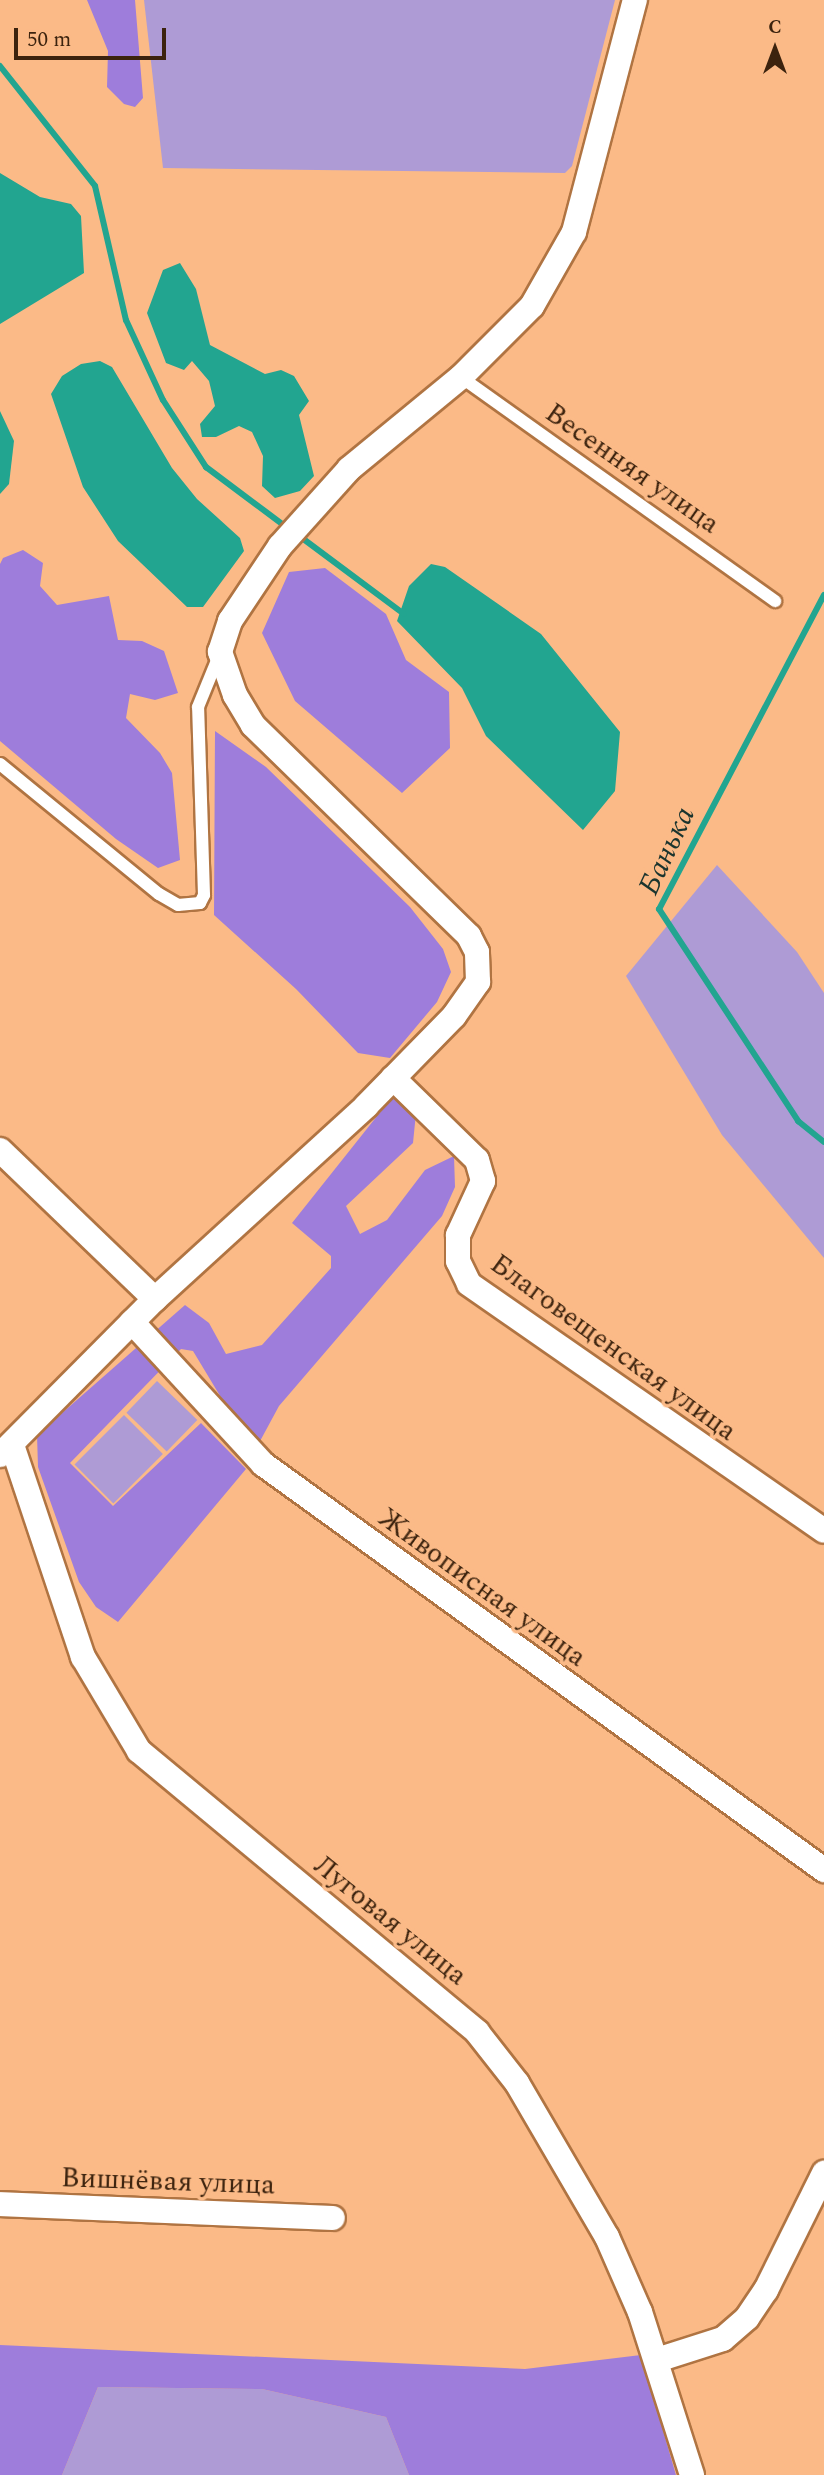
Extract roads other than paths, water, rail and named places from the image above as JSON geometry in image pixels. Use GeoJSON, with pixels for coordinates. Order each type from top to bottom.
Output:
{"type":"FeatureCollection","features":[{"type":"Feature","properties":{"kind":"street"},"geometry":{"type":"LineString","coordinates":[[6,1450],[155,1299],[393,1078],[472,996],[478,982],[477,952],[469,936],[253,725],[234,695],[220,652],[230,621],[280,546],[349,469],[461,377],[532,306],[574,232],[635,0]]}},
{"type":"Feature","properties":{"kind":"street","name":"Благовещенская улица"},"geometry":{"type":"LineString","coordinates":[[393,1078],[477,1160],[484,1181],[458,1235],[457,1261],[469,1284],[824,1531]]}},
{"type":"Feature","properties":{"kind":"street"},"geometry":{"type":"LineString","coordinates":[[0,1150],[155,1299]]}},
{"type":"Feature","properties":{"kind":"street","name":"Живописная улица"},"geometry":{"type":"LineString","coordinates":[[132,1322],[263,1464],[824,1870]]}},
{"type":"Feature","properties":{"kind":"street","name":"Луговая улица"},"geometry":{"type":"LineString","coordinates":[[6,1450],[83,1657],[139,1751],[477,2032],[517,2083],[607,2237],[657,2360],[692,2475]]}},
{"type":"Feature","properties":{"kind":"street"},"geometry":{"type":"LineString","coordinates":[[657,2360],[723,2339],[747,2318],[766,2290],[824,2173]]}},
{"type":"Feature","properties":{"kind":"street","name":"Вишнёвая улица"},"geometry":{"type":"LineString","coordinates":[[0,2204],[333,2218]]}},
{"type":"Feature","properties":{"kind":"lane","name":"Весенняя улица"},"geometry":{"type":"LineString","coordinates":[[461,377],[775,601]]}},
{"type":"Feature","properties":{"kind":"lane"},"geometry":{"type":"LineString","coordinates":[[0,764],[159,894],[178,905],[200,903],[204,895],[198,706],[220,652]]}},
{"type":"Feature","properties":{"kind":"water"},"geometry":{"type":"Polygon","coordinates":[[[0,173],[40,197],[71,204],[81,216],[84,273],[0,324],[0,173]]]}},
{"type":"Feature","properties":{"kind":"water"},"geometry":{"type":"Polygon","coordinates":[[[180,263],[196,289],[210,345],[265,374],[281,370],[294,376],[309,401],[299,415],[314,476],[300,491],[275,498],[262,486],[263,456],[252,432],[239,426],[216,437],[202,437],[200,424],[215,406],[209,381],[192,361],[184,370],[166,363],[147,313],[163,270],[180,263]]]}},
{"type":"Feature","properties":{"kind":"water"},"geometry":{"type":"Polygon","coordinates":[[[100,361],[112,367],[172,468],[197,499],[240,538],[244,551],[203,607],[187,607],[118,541],[83,487],[51,394],[62,376],[81,364],[100,361]]]}},
{"type":"Feature","properties":{"kind":"water"},"geometry":{"type":"Polygon","coordinates":[[[0,411],[14,441],[9,484],[0,494],[0,411]]]}},
{"type":"Feature","properties":{"kind":"water"},"geometry":{"type":"Polygon","coordinates":[[[431,564],[445,567],[541,634],[620,732],[615,791],[583,830],[486,736],[462,688],[397,621],[409,586],[431,564]]]}},
{"type":"Feature","properties":{"kind":"waterway"},"geometry":{"type":"LineString","coordinates":[[0,66],[95,186],[126,320],[163,400],[206,467],[289,529]]}},
{"type":"Feature","properties":{"kind":"waterway"},"geometry":{"type":"LineString","coordinates":[[298,535],[404,614]]}},
{"type":"Feature","properties":{"kind":"waterway","name":"Банька"},"geometry":{"type":"LineString","coordinates":[[824,595],[659,909],[798,1121],[824,1142]]}}]}
